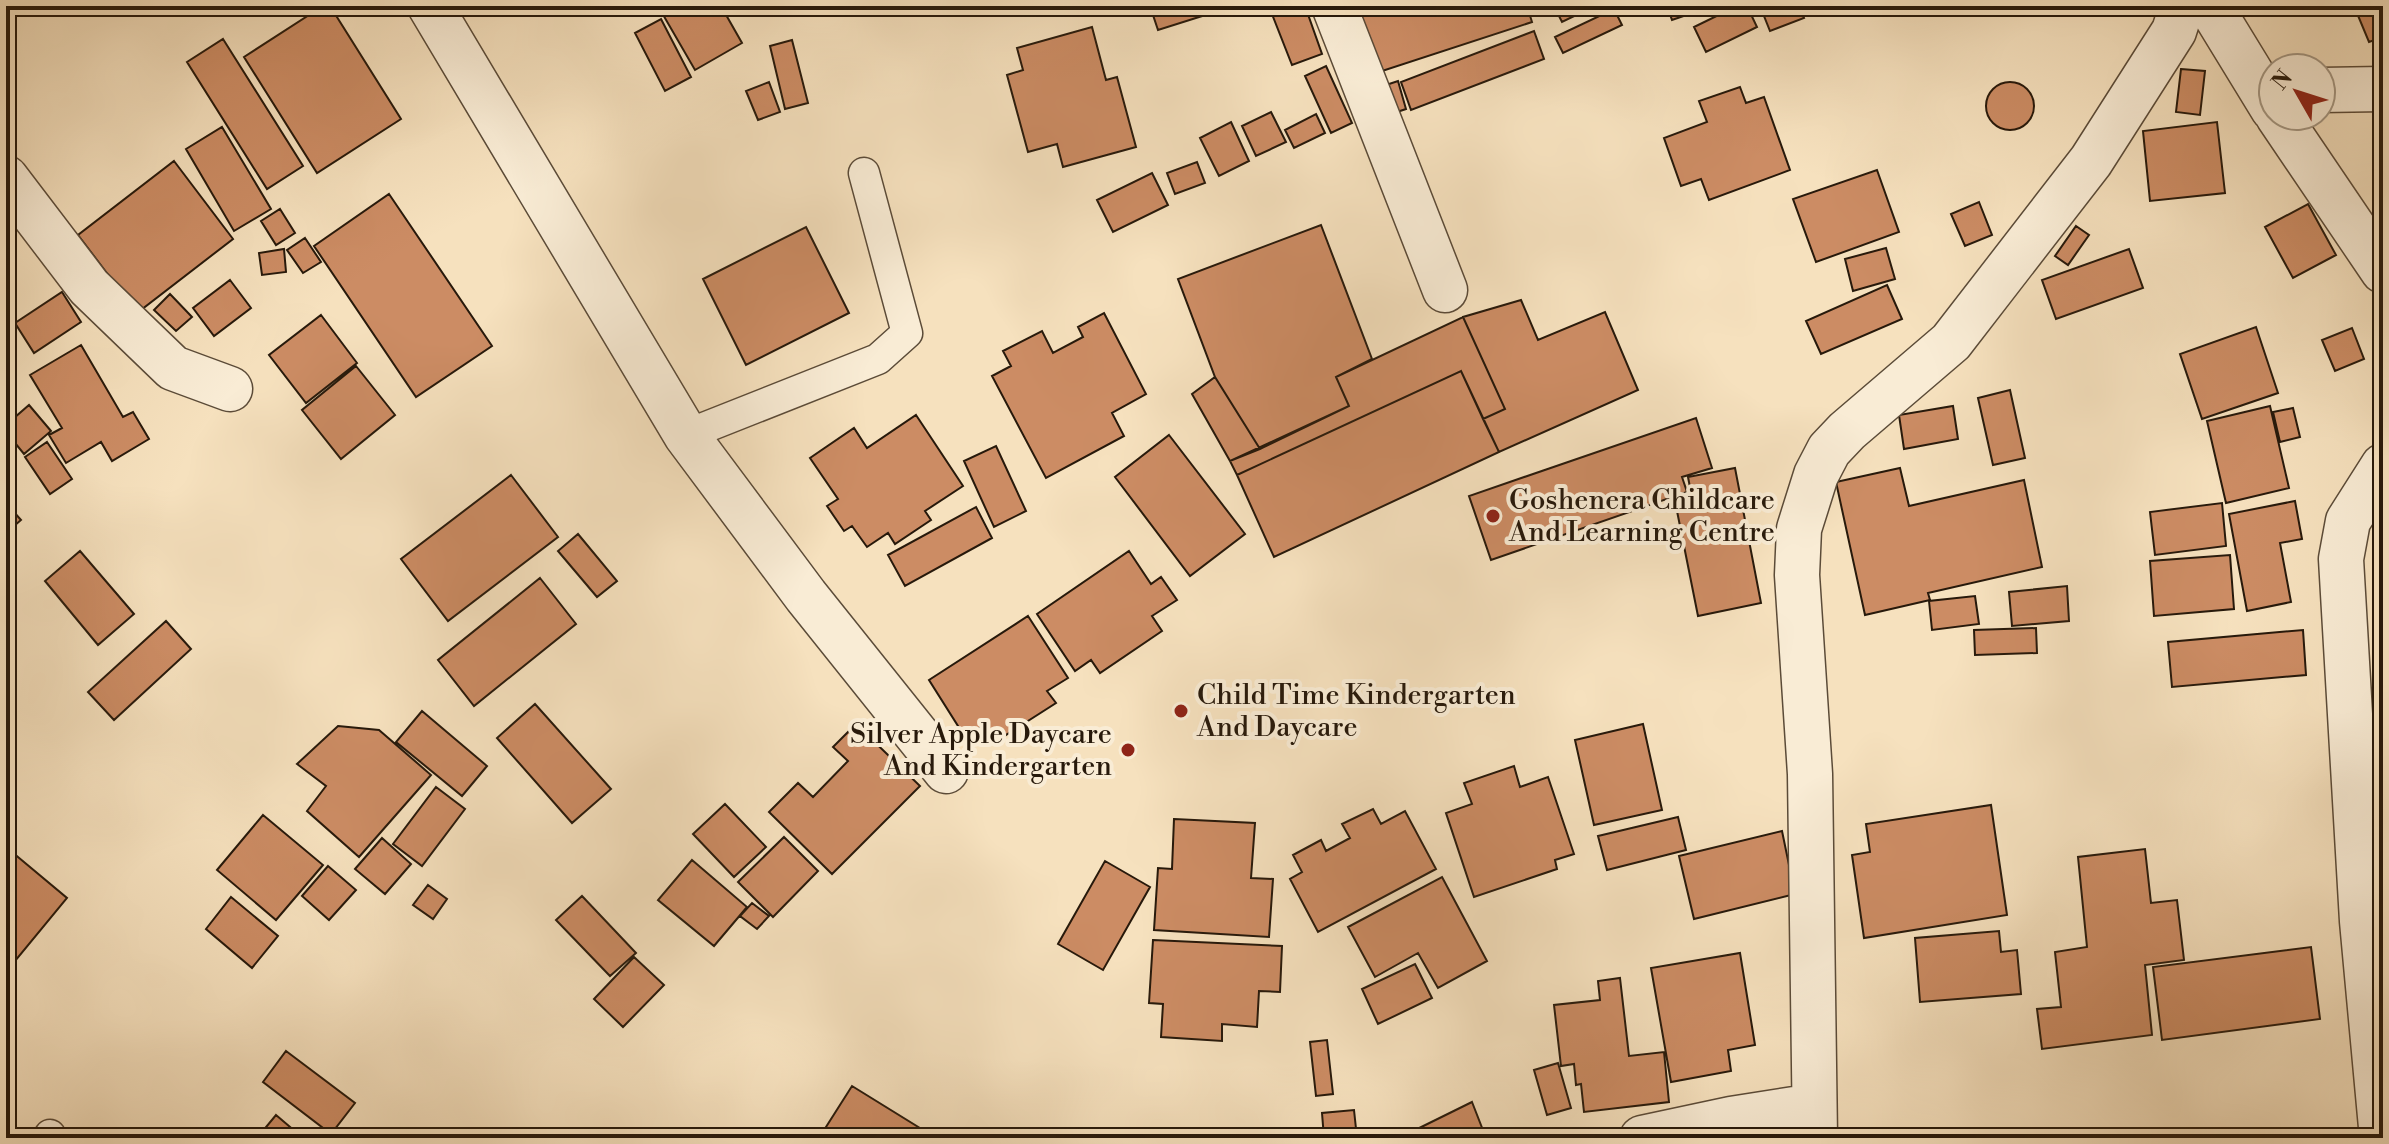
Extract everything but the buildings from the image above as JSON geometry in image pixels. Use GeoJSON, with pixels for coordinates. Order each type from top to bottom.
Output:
{"type":"FeatureCollection","features":[{"type":"Feature","properties":{"kind":"street"},"geometry":{"type":"LineString","coordinates":[[430,6],[686,435],[806,596],[946,771]]}},
{"type":"Feature","properties":{"kind":"street"},"geometry":{"type":"LineString","coordinates":[[1334,6],[1445,290]]}},
{"type":"Feature","properties":{"kind":"street"},"geometry":{"type":"LineString","coordinates":[[1642,1138],[1814,1122],[1810,774],[1797,575],[1799,529],[1816,475],[1829,450],[1847,431],[1951,342],[2091,161],[2174,31],[2182,6]]}},
{"type":"Feature","properties":{"kind":"street"},"geometry":{"type":"LineString","coordinates":[[2210,6],[2257,79]]}},
{"type":"Feature","properties":{"kind":"street"},"geometry":{"type":"LineString","coordinates":[[2337,90],[2383,89]]}},
{"type":"Feature","properties":{"kind":"street"},"geometry":{"type":"LineString","coordinates":[[2291,132],[2383,271]]}},
{"type":"Feature","properties":{"kind":"street"},"geometry":{"type":"LineString","coordinates":[[6,178],[89,287],[173,368],[230,389]]}},
{"type":"Feature","properties":{"kind":"street"},"geometry":{"type":"LineString","coordinates":[[2382,1138],[2362,921],[2341,559],[2348,521],[2383,466]]}},
{"type":"Feature","properties":{"kind":"lane"},"geometry":{"type":"LineString","coordinates":[[686,435],[878,359],[907,333],[864,173]]}},
{"type":"Feature","properties":{"kind":"place","name":"Goshenera Childcare And Learning Centre"},"geometry":{"type":"Point","coordinates":[1493,516]}},
{"type":"Feature","properties":{"kind":"place","name":"Child Time Kindergarten And Daycare"},"geometry":{"type":"Point","coordinates":[1181,711]}},
{"type":"Feature","properties":{"kind":"place","name":"Silver Apple Daycare And Kindergarten"},"geometry":{"type":"Point","coordinates":[1128,750]}}]}
